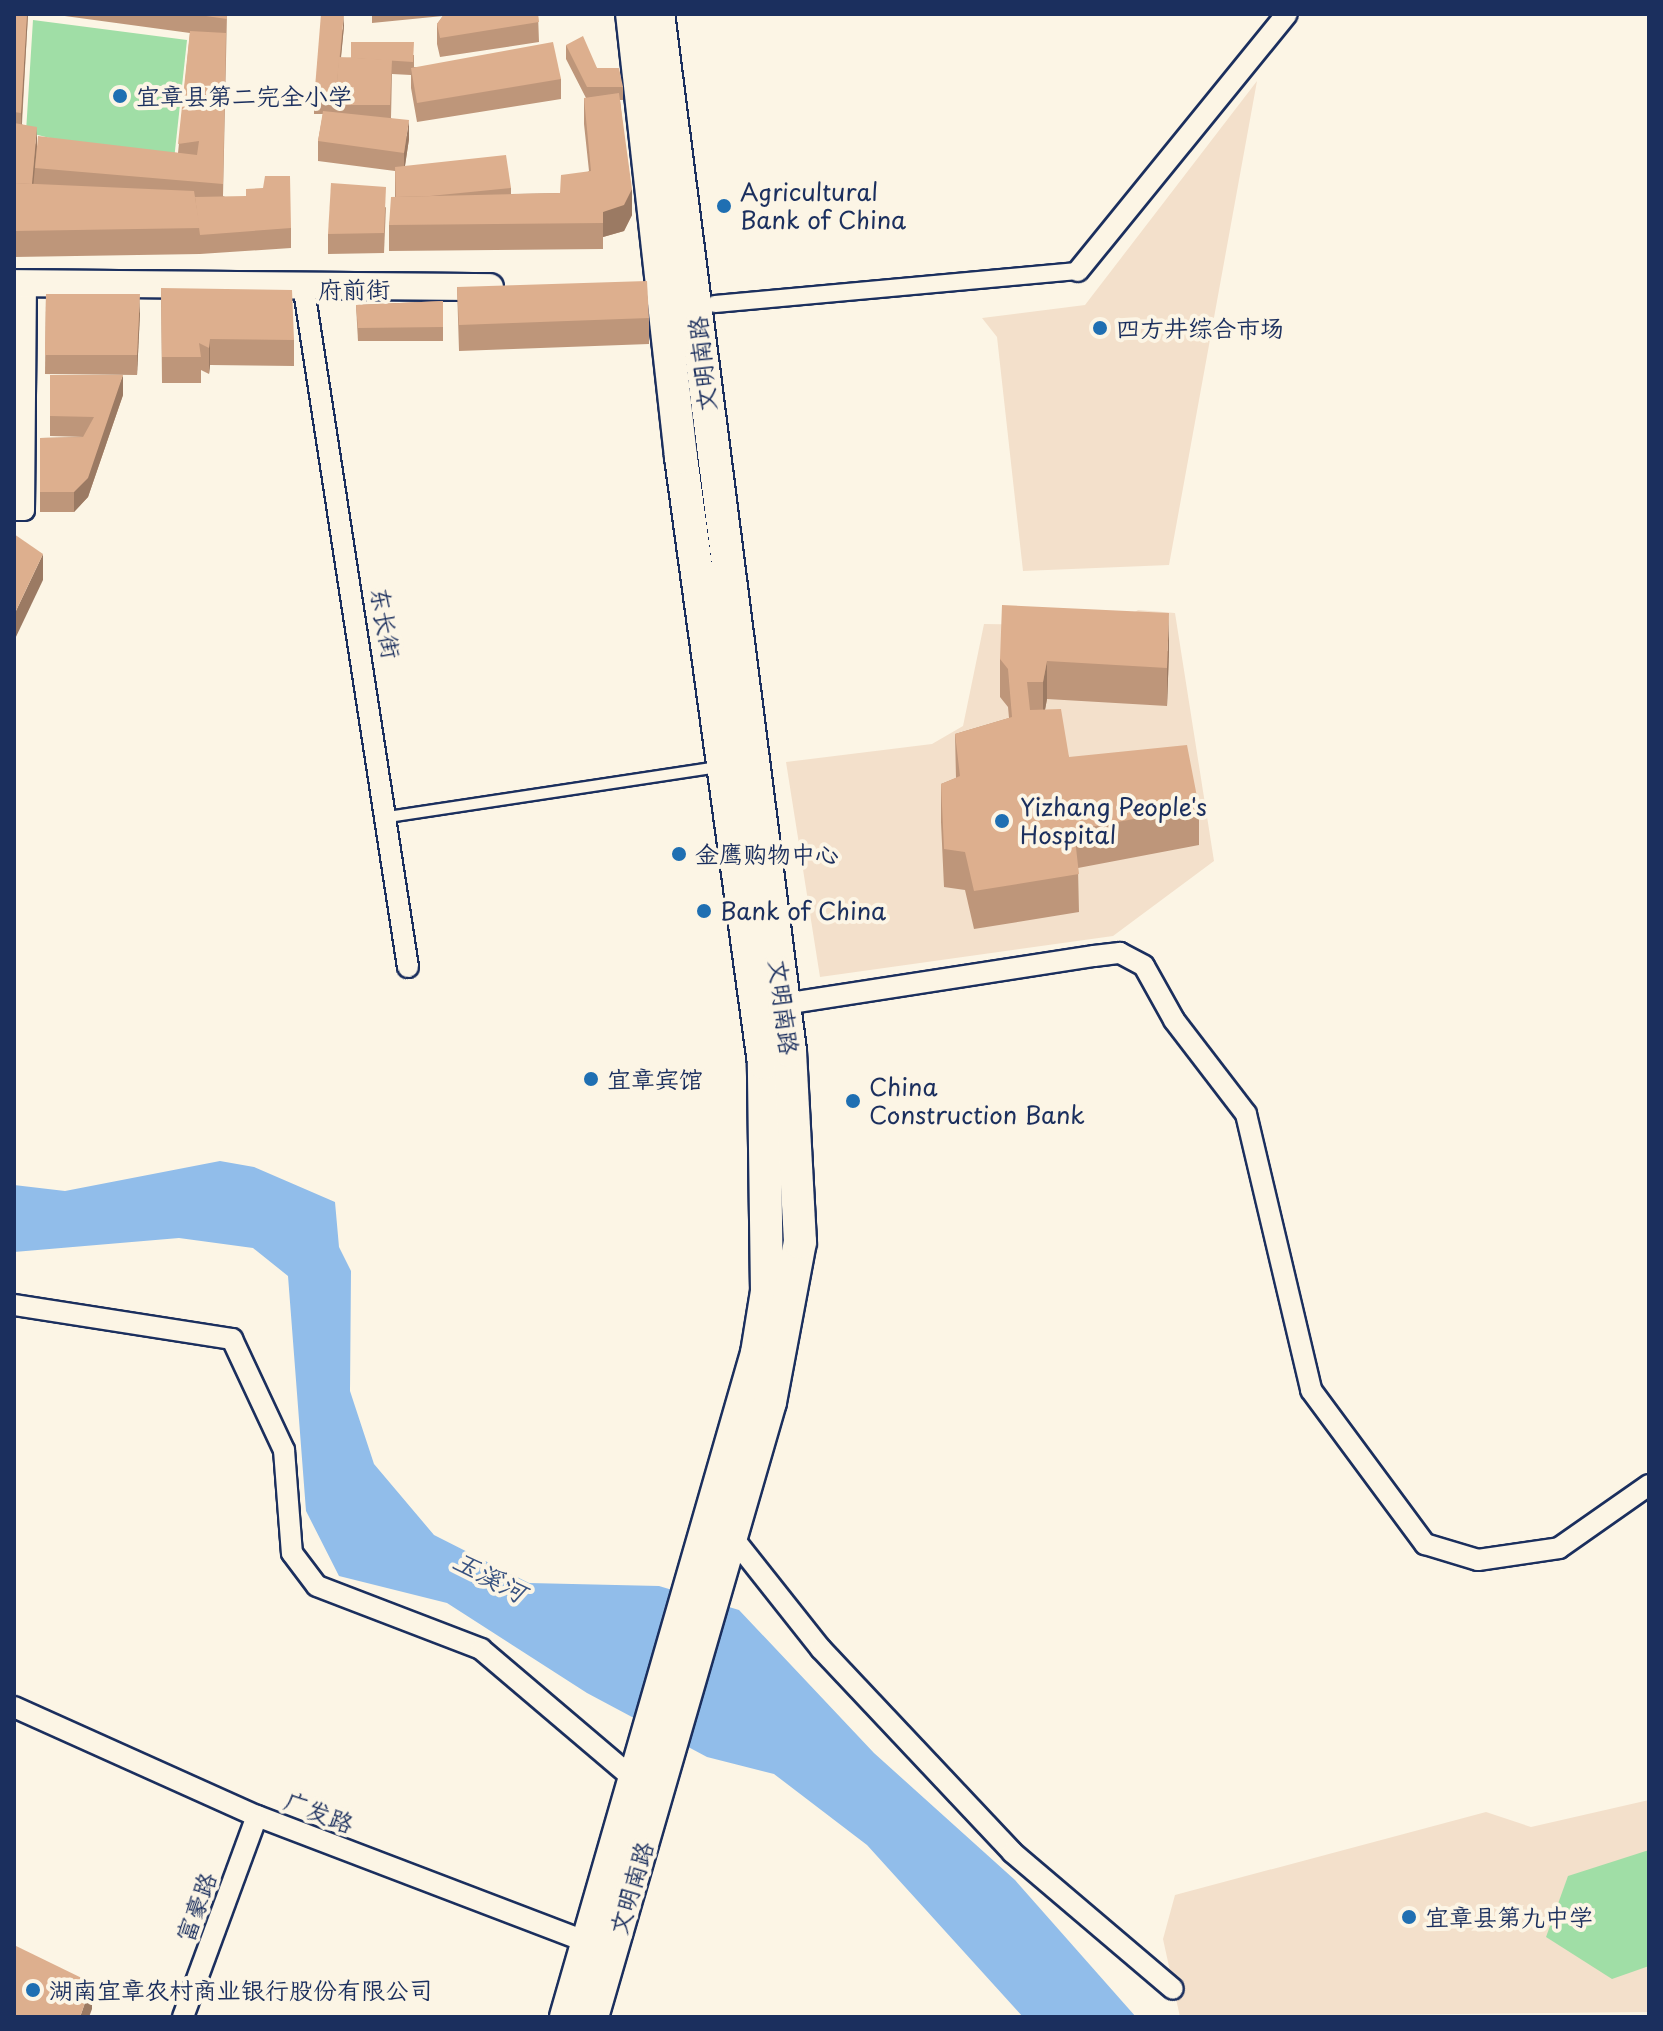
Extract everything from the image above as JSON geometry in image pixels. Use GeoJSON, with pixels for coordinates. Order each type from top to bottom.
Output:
{"type":"FeatureCollection","features":[{"type":"Feature","properties":{"kind":"main road"},"geometry":{"type":"LineString","coordinates":[[632,14],[691,289]]}},
{"type":"Feature","properties":{"kind":"main road"},"geometry":{"type":"LineString","coordinates":[[658,14],[691,289]]}},
{"type":"Feature","properties":{"kind":"main road","name":"文明南路"},"geometry":{"type":"LineString","coordinates":[[592,2017],[599,1947],[647,1790],[656,1750],[719,1583],[770,1402],[800,1242],[784,1004],[738,764],[691,289]]}},
{"type":"Feature","properties":{"kind":"main road"},"geometry":{"type":"LineString","coordinates":[[656,1750],[685,1590],[757,1353],[767,1291],[764,1063],[738,764]]}},
{"type":"Feature","properties":{"kind":"main road"},"geometry":{"type":"LineString","coordinates":[[566,2017],[599,1947]]}},
{"type":"Feature","properties":{"kind":"street"},"geometry":{"type":"LineString","coordinates":[[630,285],[691,289],[1078,271],[1287,14]]}},
{"type":"Feature","properties":{"kind":"street"},"geometry":{"type":"LineString","coordinates":[[14,510],[24,510],[20,283]]}},
{"type":"Feature","properties":{"kind":"street","name":"府前街"},"geometry":{"type":"LineString","coordinates":[[20,283],[304,290],[521,286]]}},
{"type":"Feature","properties":{"kind":"street","name":"东长街"},"geometry":{"type":"LineString","coordinates":[[304,290],[388,817],[408,967]]}},
{"type":"Feature","properties":{"kind":"street"},"geometry":{"type":"LineString","coordinates":[[784,1004],[1107,954],[1144,966],[1174,1020],[1246,1114],[1311,1390],[1425,1544],[1478,1560],[1559,1548],[1649,1485]]}},
{"type":"Feature","properties":{"kind":"street"},"geometry":{"type":"LineString","coordinates":[[14,1305],[232,1339],[284,1450],[292,1553],[317,1586],[481,1649],[647,1790]]}},
{"type":"Feature","properties":{"kind":"street"},"geometry":{"type":"LineString","coordinates":[[733,1538],[821,1649],[1012,1852],[1173,1989]]}},
{"type":"Feature","properties":{"kind":"street","name":"广发路"},"geometry":{"type":"LineString","coordinates":[[14,1707],[257,1816],[599,1947]]}},
{"type":"Feature","properties":{"kind":"street","name":"富豪路"},"geometry":{"type":"LineString","coordinates":[[183,2017],[257,1816]]}},
{"type":"Feature","properties":{"kind":"lane"},"geometry":{"type":"LineString","coordinates":[[388,817],[738,764]]}},
{"type":"Feature","properties":{"kind":"shaded area","name":"四方井综合市场"},"geometry":{"type":"Polygon","coordinates":[[[1257,81],[1169,565],[1023,571],[997,337],[982,318],[1085,305],[1257,81]]]}},
{"type":"Feature","properties":{"kind":"shaded area","name":"Yizhang People's Hospital"},"geometry":{"type":"Polygon","coordinates":[[[1138,610],[1175,613],[1214,861],[1113,936],[820,977],[786,762],[932,744],[963,726],[984,624],[1115,626],[1138,610]]]}},
{"type":"Feature","properties":{"kind":"shaded area","name":"宜章县第九中学"},"geometry":{"type":"Polygon","coordinates":[[[1649,1800],[1649,2012],[1180,2017],[1163,1939],[1175,1895],[1486,1812],[1531,1827],[1649,1800]]]}},
{"type":"Feature","properties":{"kind":"green space"},"geometry":{"type":"Polygon","coordinates":[[[33,20],[187,40],[173,169],[26,132],[33,20]]]}},
{"type":"Feature","properties":{"kind":"green space"},"geometry":{"type":"Polygon","coordinates":[[[1649,1850],[1649,1966],[1612,1979],[1546,1937],[1568,1876],[1649,1850]]]}},
{"type":"Feature","properties":{"kind":"water","name":"玉溪河"},"geometry":{"type":"Polygon","coordinates":[[[220,1161],[254,1167],[335,1202],[339,1247],[351,1271],[350,1391],[374,1464],[434,1535],[529,1583],[659,1586],[739,1610],[874,1753],[1015,1880],[1136,2017],[1023,2017],[867,1845],[774,1774],[707,1757],[587,1693],[447,1603],[339,1576],[306,1511],[288,1276],[253,1248],[179,1238],[14,1252],[14,1185],[65,1191],[220,1161]]]}},
{"type":"Feature","properties":{"kind":"building"},"geometry":{"type":"Polygon","coordinates":[[[14,14],[27,14],[21,113],[14,112],[14,14]]]}},
{"type":"Feature","properties":{"kind":"building"},"geometry":{"type":"Polygon","coordinates":[[[192,14],[227,14],[227,19],[192,14]]]}},
{"type":"Feature","properties":{"kind":"building"},"geometry":{"type":"Polygon","coordinates":[[[321,14],[344,14],[335,102],[314,100],[321,14]]]}},
{"type":"Feature","properties":{"kind":"building"},"geometry":{"type":"Polygon","coordinates":[[[444,14],[538,14],[539,22],[440,38],[437,24],[444,14]]]}},
{"type":"Feature","properties":{"kind":"building"},"geometry":{"type":"Polygon","coordinates":[[[190,31],[226,33],[223,184],[35,168],[38,136],[197,155],[199,141],[178,144],[190,31]]]}},
{"type":"Feature","properties":{"kind":"building"},"geometry":{"type":"Polygon","coordinates":[[[583,36],[597,68],[619,68],[623,87],[587,87],[566,45],[583,36]]]}},
{"type":"Feature","properties":{"kind":"building"},"geometry":{"type":"Polygon","coordinates":[[[351,42],[414,42],[413,62],[351,58],[351,42]]]}},
{"type":"Feature","properties":{"kind":"building"},"geometry":{"type":"Polygon","coordinates":[[[553,42],[561,79],[417,103],[411,68],[553,42]]]}},
{"type":"Feature","properties":{"kind":"building"},"geometry":{"type":"Polygon","coordinates":[[[339,57],[392,60],[390,105],[335,105],[339,57]]]}},
{"type":"Feature","properties":{"kind":"building"},"geometry":{"type":"Polygon","coordinates":[[[619,93],[632,189],[624,205],[603,212],[603,223],[389,225],[391,197],[560,193],[561,175],[591,171],[584,98],[619,93]]]}},
{"type":"Feature","properties":{"kind":"building"},"geometry":{"type":"Polygon","coordinates":[[[323,111],[409,120],[404,153],[318,141],[323,111]]]}},
{"type":"Feature","properties":{"kind":"building"},"geometry":{"type":"Polygon","coordinates":[[[14,123],[37,127],[32,184],[14,183],[14,123]]]}},
{"type":"Feature","properties":{"kind":"building"},"geometry":{"type":"Polygon","coordinates":[[[506,155],[511,188],[396,197],[395,167],[506,155]]]}},
{"type":"Feature","properties":{"kind":"building"},"geometry":{"type":"Polygon","coordinates":[[[265,176],[290,176],[291,228],[200,235],[195,197],[246,196],[246,189],[263,188],[265,176]]]}},
{"type":"Feature","properties":{"kind":"building"},"geometry":{"type":"Polygon","coordinates":[[[14,183],[194,191],[200,228],[14,231],[14,183]]]}},
{"type":"Feature","properties":{"kind":"building"},"geometry":{"type":"Polygon","coordinates":[[[331,183],[386,187],[384,233],[328,234],[331,183]]]}},
{"type":"Feature","properties":{"kind":"building"},"geometry":{"type":"Polygon","coordinates":[[[647,281],[649,318],[459,325],[457,287],[647,281]]]}},
{"type":"Feature","properties":{"kind":"building"},"geometry":{"type":"Polygon","coordinates":[[[161,288],[292,290],[294,340],[210,339],[209,348],[199,343],[201,357],[162,357],[161,288]]]}},
{"type":"Feature","properties":{"kind":"building"},"geometry":{"type":"Polygon","coordinates":[[[46,294],[140,294],[137,355],[45,355],[46,294]]]}},
{"type":"Feature","properties":{"kind":"building"},"geometry":{"type":"Polygon","coordinates":[[[443,301],[443,327],[358,328],[356,305],[443,301]]]}},
{"type":"Feature","properties":{"kind":"building"},"geometry":{"type":"Polygon","coordinates":[[[50,375],[123,375],[88,478],[74,492],[40,492],[40,438],[83,437],[94,417],[50,416],[50,375]]]}},
{"type":"Feature","properties":{"kind":"building"},"geometry":{"type":"Polygon","coordinates":[[[14,534],[43,554],[14,615],[14,534]]]}},
{"type":"Feature","properties":{"kind":"building"},"geometry":{"type":"Polygon","coordinates":[[[1002,605],[1169,613],[1167,668],[1047,661],[1043,682],[1027,682],[1030,710],[1061,709],[1069,757],[1187,745],[1199,807],[1074,830],[1079,874],[974,891],[965,852],[944,849],[941,784],[960,776],[955,734],[1012,717],[1008,669],[1000,659],[1002,605]]]}},
{"type":"Feature","properties":{"kind":"building"},"geometry":{"type":"Polygon","coordinates":[[[14,1945],[92,1983],[80,2017],[14,2017],[14,1945]]]}},
{"type":"Feature","properties":{"kind":"place","name":"宜章县第二完全小学"},"geometry":{"type":"Point","coordinates":[120,96]}},
{"type":"Feature","properties":{"kind":"place","name":"Agricultural Bank of China"},"geometry":{"type":"Point","coordinates":[724,206]}},
{"type":"Feature","properties":{"kind":"place","name":"四方井综合市场"},"geometry":{"type":"Point","coordinates":[1100,328]}},
{"type":"Feature","properties":{"kind":"place","name":"Yizhang People's Hospital"},"geometry":{"type":"Point","coordinates":[1002,821]}},
{"type":"Feature","properties":{"kind":"place","name":"金鹰购物中心"},"geometry":{"type":"Point","coordinates":[679,854]}},
{"type":"Feature","properties":{"kind":"place","name":"Bank of China"},"geometry":{"type":"Point","coordinates":[704,911]}},
{"type":"Feature","properties":{"kind":"place","name":"宜章宾馆"},"geometry":{"type":"Point","coordinates":[591,1079]}},
{"type":"Feature","properties":{"kind":"place","name":"China Construction Bank"},"geometry":{"type":"Point","coordinates":[853,1101]}},
{"type":"Feature","properties":{"kind":"place","name":"宜章县第九中学"},"geometry":{"type":"Point","coordinates":[1409,1917]}},
{"type":"Feature","properties":{"kind":"place","name":"湖南宜章农村商业银行股份有限公司"},"geometry":{"type":"Point","coordinates":[33,1990]}}]}
